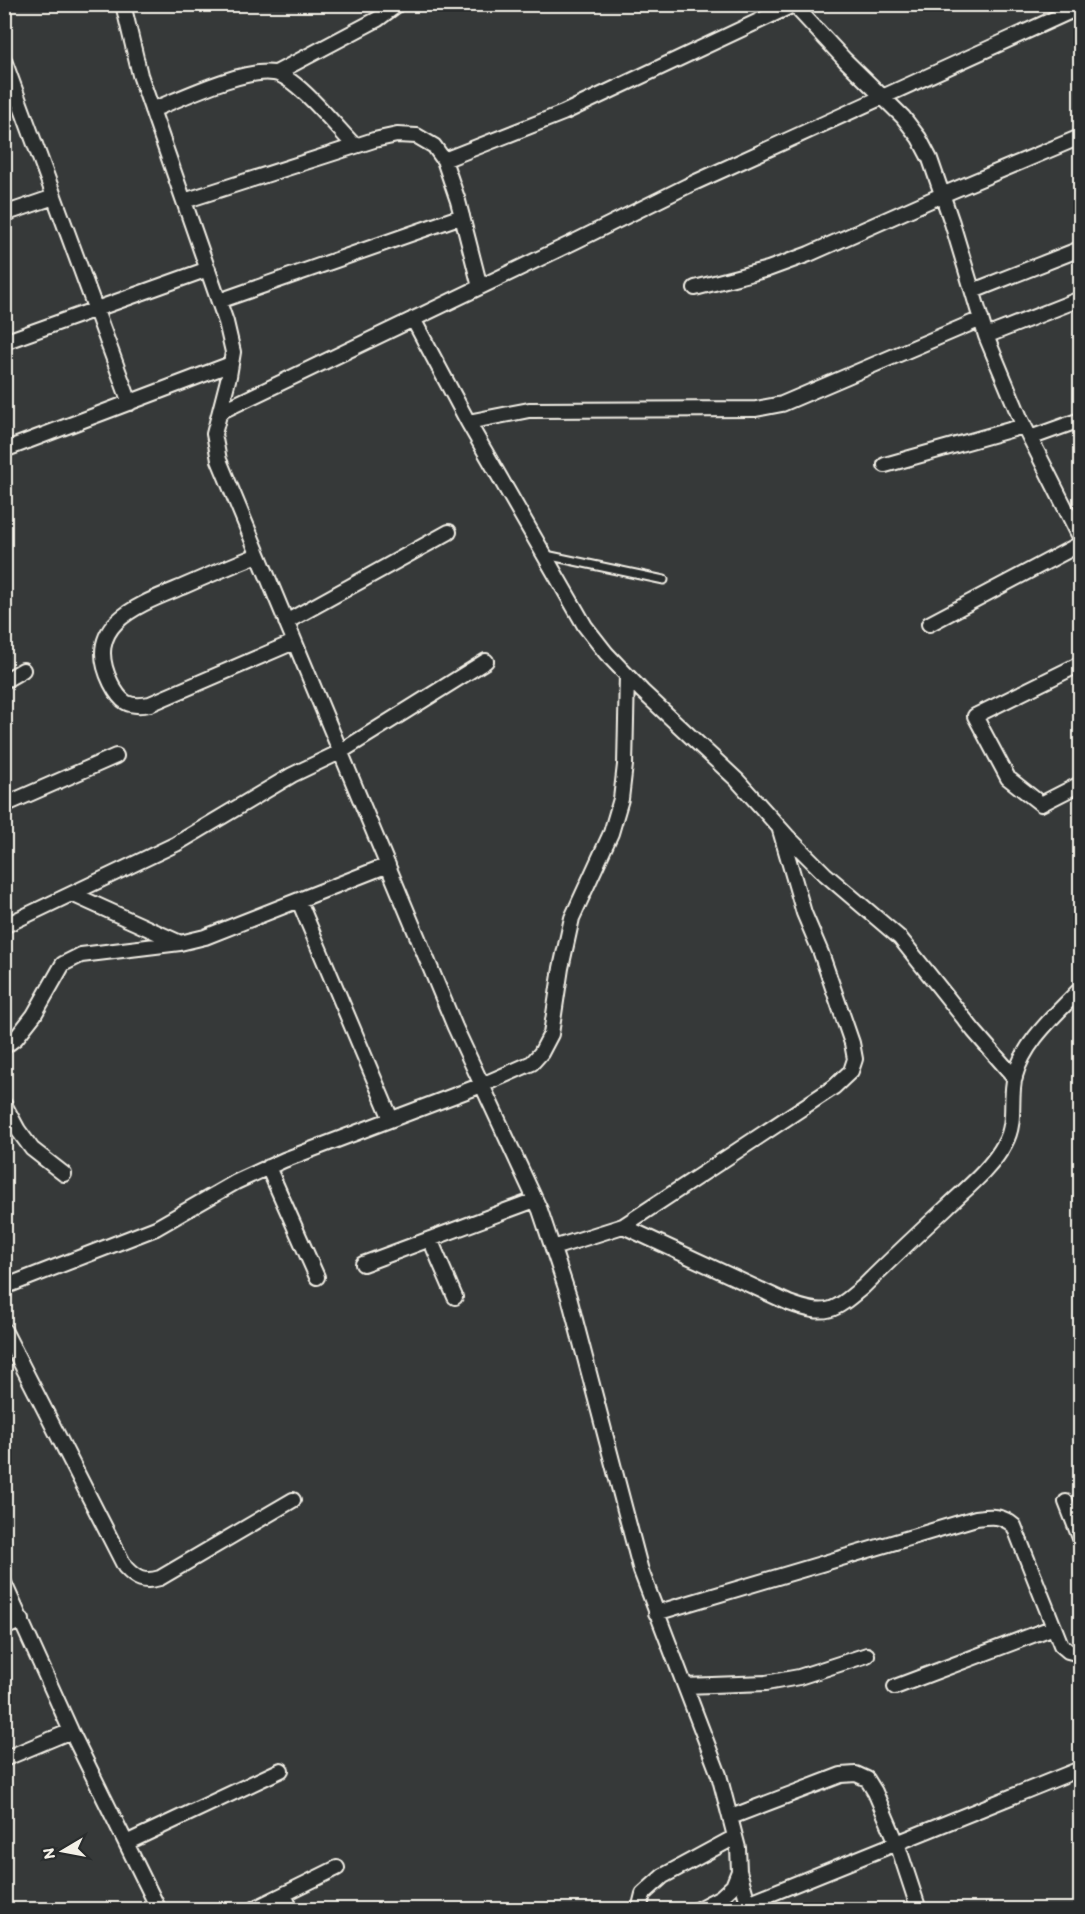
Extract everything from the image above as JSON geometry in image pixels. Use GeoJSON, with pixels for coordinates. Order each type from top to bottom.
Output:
{"type":"FeatureCollection","features":[{"type":"Feature","properties":{"kind":"street"},"geometry":{"type":"LineString","coordinates":[[123,4],[140,75],[219,301],[233,352],[214,434],[219,460],[455,1028],[535,1200],[553,1248],[569,1297],[640,1571],[716,1765],[731,1817],[739,1871],[749,1906],[1080,1769]]}},
{"type":"Feature","properties":{"kind":"street"},"geometry":{"type":"LineString","coordinates":[[152,110],[237,77],[276,73],[378,19],[398,4]]}},
{"type":"Feature","properties":{"kind":"street"},"geometry":{"type":"LineString","coordinates":[[444,160],[563,113],[794,5],[903,117],[919,138],[930,159],[986,336],[1027,432],[1080,537]]}},
{"type":"Feature","properties":{"kind":"street"},"geometry":{"type":"LineString","coordinates":[[220,412],[687,186],[1080,7]]}},
{"type":"Feature","properties":{"kind":"street"},"geometry":{"type":"LineString","coordinates":[[4,60],[9,88],[54,197],[130,403]]}},
{"type":"Feature","properties":{"kind":"street"},"geometry":{"type":"LineString","coordinates":[[276,73],[297,85],[355,146]]}},
{"type":"Feature","properties":{"kind":"street"},"geometry":{"type":"LineString","coordinates":[[184,201],[355,146],[397,135],[417,136],[434,146],[444,160],[462,216],[480,287]]}},
{"type":"Feature","properties":{"kind":"street"},"geometry":{"type":"LineString","coordinates":[[695,288],[768,269],[809,254],[1080,137]]}},
{"type":"Feature","properties":{"kind":"street"},"geometry":{"type":"LineString","coordinates":[[4,214],[54,197]]}},
{"type":"Feature","properties":{"kind":"street"},"geometry":{"type":"LineString","coordinates":[[219,301],[462,216]]}},
{"type":"Feature","properties":{"kind":"street"},"geometry":{"type":"LineString","coordinates":[[973,291],[1080,249]]}},
{"type":"Feature","properties":{"kind":"street"},"geometry":{"type":"LineString","coordinates":[[4,342],[208,269]]}},
{"type":"Feature","properties":{"kind":"street"},"geometry":{"type":"LineString","coordinates":[[986,336],[1080,299]]}},
{"type":"Feature","properties":{"kind":"street"},"geometry":{"type":"LineString","coordinates":[[413,319],[543,554],[585,626],[606,653],[737,780],[825,874],[900,938],[974,1031],[1015,1078]]}},
{"type":"Feature","properties":{"kind":"street"},"geometry":{"type":"LineString","coordinates":[[468,422],[529,410],[756,409],[782,404],[981,319]]}},
{"type":"Feature","properties":{"kind":"street"},"geometry":{"type":"LineString","coordinates":[[4,450],[231,364]]}},
{"type":"Feature","properties":{"kind":"street"},"geometry":{"type":"LineString","coordinates":[[885,465],[1080,420]]}},
{"type":"Feature","properties":{"kind":"street"},"geometry":{"type":"LineString","coordinates":[[286,622],[449,532]]}},
{"type":"Feature","properties":{"kind":"street"},"geometry":{"type":"LineString","coordinates":[[929,624],[1080,544]]}},
{"type":"Feature","properties":{"kind":"street"},"geometry":{"type":"LineString","coordinates":[[258,555],[145,602],[121,616],[107,633],[101,651],[110,682],[122,701],[135,706],[150,704],[294,642]]}},
{"type":"Feature","properties":{"kind":"street"},"geometry":{"type":"LineString","coordinates":[[4,926],[176,844],[292,775],[340,752],[486,661]]}},
{"type":"Feature","properties":{"kind":"street"},"geometry":{"type":"LineString","coordinates":[[1080,664],[975,716],[1008,778],[1041,804],[1080,784]]}},
{"type":"Feature","properties":{"kind":"street"},"geometry":{"type":"LineString","coordinates":[[4,681],[23,670]]}},
{"type":"Feature","properties":{"kind":"street"},"geometry":{"type":"LineString","coordinates":[[4,1287],[156,1228],[236,1182],[268,1167],[482,1085],[532,1063],[541,1053],[551,1034],[561,968],[572,918],[611,833],[621,799],[625,765],[627,675]]}},
{"type":"Feature","properties":{"kind":"street"},"geometry":{"type":"LineString","coordinates":[[4,805],[116,756]]}},
{"type":"Feature","properties":{"kind":"street"},"geometry":{"type":"LineString","coordinates":[[553,1248],[623,1226],[834,1087],[851,1071],[855,1059],[852,1043],[821,953],[804,913],[780,828]]}},
{"type":"Feature","properties":{"kind":"street"},"geometry":{"type":"LineString","coordinates":[[4,1047],[16,1038],[34,1015],[63,964],[81,955],[180,943],[205,937],[388,865]]}},
{"type":"Feature","properties":{"kind":"street"},"geometry":{"type":"LineString","coordinates":[[72,894],[180,943]]}},
{"type":"Feature","properties":{"kind":"street"},"geometry":{"type":"LineString","coordinates":[[299,901],[391,1119]]}},
{"type":"Feature","properties":{"kind":"street"},"geometry":{"type":"LineString","coordinates":[[623,1226],[789,1303],[812,1311],[831,1310],[864,1286],[970,1186],[996,1157],[1007,1141],[1013,1115],[1015,1078],[1023,1057],[1035,1037],[1080,989]]}},
{"type":"Feature","properties":{"kind":"street"},"geometry":{"type":"LineString","coordinates":[[4,1104],[18,1130],[32,1149],[64,1174]]}},
{"type":"Feature","properties":{"kind":"street"},"geometry":{"type":"LineString","coordinates":[[268,1167],[316,1277]]}},
{"type":"Feature","properties":{"kind":"street"},"geometry":{"type":"LineString","coordinates":[[363,1264],[535,1200]]}},
{"type":"Feature","properties":{"kind":"street"},"geometry":{"type":"LineString","coordinates":[[430,1239],[455,1297]]}},
{"type":"Feature","properties":{"kind":"street"},"geometry":{"type":"LineString","coordinates":[[4,1330],[125,1567],[135,1578],[149,1582],[160,1578],[293,1500]]}},
{"type":"Feature","properties":{"kind":"street"},"geometry":{"type":"LineString","coordinates":[[1066,1503],[1080,1538]]}},
{"type":"Feature","properties":{"kind":"street"},"geometry":{"type":"LineString","coordinates":[[656,1613],[976,1518],[1004,1517],[1014,1526],[1060,1645],[1068,1651],[1080,1654]]}},
{"type":"Feature","properties":{"kind":"street"},"geometry":{"type":"LineString","coordinates":[[4,1583],[71,1731],[159,1910]]}},
{"type":"Feature","properties":{"kind":"street"},"geometry":{"type":"LineString","coordinates":[[4,1629],[22,1620]]}},
{"type":"Feature","properties":{"kind":"street"},"geometry":{"type":"LineString","coordinates":[[895,1687],[1054,1627]]}},
{"type":"Feature","properties":{"kind":"street"},"geometry":{"type":"LineString","coordinates":[[685,1686],[766,1683],[799,1677],[867,1655]]}},
{"type":"Feature","properties":{"kind":"street"},"geometry":{"type":"LineString","coordinates":[[4,1759],[71,1731]]}},
{"type":"Feature","properties":{"kind":"street"},"geometry":{"type":"LineString","coordinates":[[126,1843],[281,1770]]}},
{"type":"Feature","properties":{"kind":"street"},"geometry":{"type":"LineString","coordinates":[[731,1817],[841,1775],[856,1774],[867,1779],[897,1843],[920,1910]]}},
{"type":"Feature","properties":{"kind":"street"},"geometry":{"type":"LineString","coordinates":[[639,1910],[643,1894],[663,1876],[735,1836]]}},
{"type":"Feature","properties":{"kind":"street"},"geometry":{"type":"LineString","coordinates":[[252,1910],[337,1868]]}},
{"type":"Feature","properties":{"kind":"street"},"geometry":{"type":"LineString","coordinates":[[696,1910],[721,1898],[733,1886],[739,1871]]}},
{"type":"Feature","properties":{"kind":"street"},"geometry":{"type":"LineString","coordinates":[[284,1894],[291,1910]]}},
{"type":"Feature","properties":{"kind":"lane"},"geometry":{"type":"LineString","coordinates":[[543,554],[664,580]]}}]}
